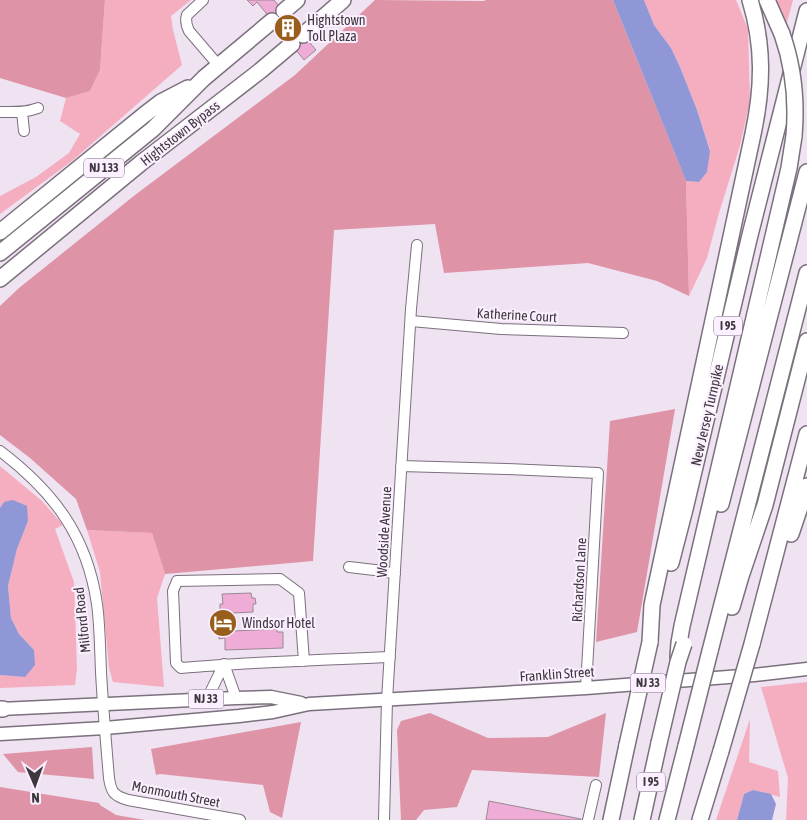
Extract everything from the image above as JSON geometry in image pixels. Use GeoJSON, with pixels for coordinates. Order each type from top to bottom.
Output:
{"type":"FeatureCollection","features":[{"type":"Feature","properties":{"kind":"highway","name":"Hightstown Bypass"},"geometry":{"type":"LineString","coordinates":[[0,253],[153,129],[204,78],[297,0]]}},
{"type":"Feature","properties":{"kind":"highway","name":"Hightstown Bypass"},"geometry":{"type":"LineString","coordinates":[[0,279],[141,163],[260,71],[343,0]]}},
{"type":"Feature","properties":{"kind":"highway"},"geometry":{"type":"LineString","coordinates":[[650,642],[652,605],[754,134],[759,102],[761,57],[757,27],[750,0]]}},
{"type":"Feature","properties":{"kind":"highway"},"geometry":{"type":"LineString","coordinates":[[681,644],[726,432],[787,177],[794,136],[796,109],[787,48],[767,0]]}},
{"type":"Feature","properties":{"kind":"highway","name":"New Jersey Turnpike"},"geometry":{"type":"LineString","coordinates":[[611,820],[650,642],[685,509],[750,235],[807,11]]}},
{"type":"Feature","properties":{"kind":"highway"},"geometry":{"type":"LineString","coordinates":[[0,232],[161,102],[204,78]]}},
{"type":"Feature","properties":{"kind":"highway","name":"I 95"},"geometry":{"type":"LineString","coordinates":[[642,820],[681,644],[807,172]]}},
{"type":"Feature","properties":{"kind":"highway","name":"I 95"},"geometry":{"type":"LineString","coordinates":[[668,820],[704,674],[715,652],[807,273]]}},
{"type":"Feature","properties":{"kind":"highway"},"geometry":{"type":"LineString","coordinates":[[715,652],[770,488],[807,341]]}},
{"type":"Feature","properties":{"kind":"highway"},"geometry":{"type":"LineString","coordinates":[[700,820],[752,644],[807,434]]}},
{"type":"Feature","properties":{"kind":"highway"},"geometry":{"type":"LineString","coordinates":[[760,614],[784,558],[807,486]]}},
{"type":"Feature","properties":{"kind":"main road","name":"Franklin Street"},"geometry":{"type":"LineString","coordinates":[[309,704],[586,688],[807,669]]}},
{"type":"Feature","properties":{"kind":"main road","name":"NJ 33"},"geometry":{"type":"LineString","coordinates":[[1,709],[236,698],[271,698],[309,704]]}},
{"type":"Feature","properties":{"kind":"main road","name":"NJ 33"},"geometry":{"type":"LineString","coordinates":[[0,734],[105,728],[239,716],[273,712],[309,704]]}},
{"type":"Feature","properties":{"kind":"street"},"geometry":{"type":"LineString","coordinates":[[203,0],[187,15],[186,25],[219,66]]}},
{"type":"Feature","properties":{"kind":"street"},"geometry":{"type":"LineString","coordinates":[[0,112],[22,112],[38,108]]}},
{"type":"Feature","properties":{"kind":"street"},"geometry":{"type":"LineString","coordinates":[[22,112],[24,131]]}},
{"type":"Feature","properties":{"kind":"street","name":"Woodside Avenue"},"geometry":{"type":"LineString","coordinates":[[384,820],[387,700],[417,245]]}},
{"type":"Feature","properties":{"kind":"street","name":"Katherine Court"},"geometry":{"type":"LineString","coordinates":[[411,321],[501,329],[623,333]]}},
{"type":"Feature","properties":{"kind":"street","name":"Milford Road"},"geometry":{"type":"LineString","coordinates":[[0,451],[24,471],[52,499],[73,530],[84,555],[97,606],[105,728]]}},
{"type":"Feature","properties":{"kind":"street","name":"Richardson Lane"},"geometry":{"type":"LineString","coordinates":[[401,466],[598,473],[586,688]]}},
{"type":"Feature","properties":{"kind":"street"},"geometry":{"type":"LineString","coordinates":[[349,567],[396,574]]}},
{"type":"Feature","properties":{"kind":"street"},"geometry":{"type":"LineString","coordinates":[[304,661],[299,593],[280,579],[177,581],[173,591],[176,663],[181,668],[224,664],[304,661],[390,657]]}},
{"type":"Feature","properties":{"kind":"street"},"geometry":{"type":"LineString","coordinates":[[224,664],[236,698]]}},
{"type":"Feature","properties":{"kind":"street"},"geometry":{"type":"LineString","coordinates":[[207,699],[224,664]]}},
{"type":"Feature","properties":{"kind":"street","name":"Monmouth Street"},"geometry":{"type":"LineString","coordinates":[[105,728],[110,783],[115,794],[136,801],[240,820]]}},
{"type":"Feature","properties":{"kind":"street"},"geometry":{"type":"LineString","coordinates":[[588,820],[596,785]]}},
{"type":"Feature","properties":{"kind":"shaded area"},"geometry":{"type":"Polygon","coordinates":[[[0,0],[105,0],[100,70],[90,91],[66,98],[0,78],[0,0]]]}},
{"type":"Feature","properties":{"kind":"shaded area"},"geometry":{"type":"Polygon","coordinates":[[[105,0],[191,0],[171,16],[182,65],[72,161],[0,214],[0,196],[36,177],[69,153],[80,134],[60,121],[66,98],[90,91],[100,70],[105,0]]]}},
{"type":"Feature","properties":{"kind":"shaded area"},"geometry":{"type":"Polygon","coordinates":[[[375,0],[613,0],[686,181],[689,296],[657,281],[588,263],[444,273],[435,224],[334,230],[313,561],[165,574],[152,533],[87,530],[76,499],[30,458],[0,435],[0,306],[19,288],[135,195],[295,75],[375,0]]]}},
{"type":"Feature","properties":{"kind":"shaded area"},"geometry":{"type":"Polygon","coordinates":[[[644,0],[736,0],[748,29],[750,102],[739,149],[707,258],[689,296],[686,181],[699,182],[710,150],[680,67],[671,48],[654,25],[644,0]]]}},
{"type":"Feature","properties":{"kind":"shaded area"},"geometry":{"type":"Polygon","coordinates":[[[772,0],[793,0],[786,26],[772,0]]]}},
{"type":"Feature","properties":{"kind":"shaded area"},"geometry":{"type":"Polygon","coordinates":[[[675,409],[637,632],[596,642],[610,421],[675,409]]]}},
{"type":"Feature","properties":{"kind":"shaded area"},"geometry":{"type":"Polygon","coordinates":[[[0,466],[42,501],[63,525],[55,529],[74,582],[77,669],[75,685],[0,688],[0,675],[25,677],[34,650],[19,634],[11,618],[8,586],[17,549],[28,521],[4,502],[0,508],[0,466]]]}},
{"type":"Feature","properties":{"kind":"shaded area"},"geometry":{"type":"Polygon","coordinates":[[[87,530],[152,533],[165,574],[157,598],[164,687],[113,682],[109,668],[100,572],[87,530]]]}},
{"type":"Feature","properties":{"kind":"shaded area"},"geometry":{"type":"Polygon","coordinates":[[[807,682],[807,820],[786,820],[788,778],[761,687],[807,682]]]}},
{"type":"Feature","properties":{"kind":"shaded area"},"geometry":{"type":"Polygon","coordinates":[[[430,713],[488,738],[548,737],[606,713],[599,777],[472,770],[457,807],[424,810],[416,820],[401,820],[397,730],[401,721],[430,713]]]}},
{"type":"Feature","properties":{"kind":"shaded area"},"geometry":{"type":"Polygon","coordinates":[[[750,719],[749,762],[778,771],[780,797],[753,790],[744,794],[737,820],[716,820],[750,719]]]}},
{"type":"Feature","properties":{"kind":"shaded area"},"geometry":{"type":"Polygon","coordinates":[[[301,722],[282,818],[270,812],[263,785],[156,775],[151,749],[301,722]]]}},
{"type":"Feature","properties":{"kind":"shaded area"},"geometry":{"type":"Polygon","coordinates":[[[92,747],[94,779],[18,772],[3,754],[92,747]]]}},
{"type":"Feature","properties":{"kind":"shaded area"},"geometry":{"type":"Polygon","coordinates":[[[0,787],[99,803],[116,815],[145,820],[0,820],[0,787]]]}},
{"type":"Feature","properties":{"kind":"water"},"geometry":{"type":"Polygon","coordinates":[[[613,0],[644,0],[654,25],[671,48],[680,67],[697,110],[710,151],[707,172],[699,182],[686,181],[613,0]]]}},
{"type":"Feature","properties":{"kind":"water"},"geometry":{"type":"Polygon","coordinates":[[[13,500],[27,506],[28,521],[17,549],[8,586],[11,618],[19,634],[34,650],[35,665],[25,677],[0,675],[0,508],[4,502],[13,500]]]}},
{"type":"Feature","properties":{"kind":"water"},"geometry":{"type":"Polygon","coordinates":[[[753,790],[771,794],[776,804],[772,820],[737,820],[744,794],[753,790]]]}},
{"type":"Feature","properties":{"kind":"building","name":"Hightstown Toll Plaza"},"geometry":{"type":"Polygon","coordinates":[[[247,0],[274,0],[316,50],[304,60],[257,2],[253,6],[247,0]]]}},
{"type":"Feature","properties":{"kind":"building","name":"Windsor Hotel"},"geometry":{"type":"Polygon","coordinates":[[[251,593],[252,598],[255,598],[256,604],[253,604],[253,612],[233,613],[234,631],[277,629],[277,632],[283,632],[283,648],[225,650],[225,638],[219,639],[219,633],[213,633],[212,618],[220,617],[220,604],[223,604],[222,594],[251,593]]]}},
{"type":"Feature","properties":{"kind":"building"},"geometry":{"type":"Polygon","coordinates":[[[489,801],[581,819],[581,820],[486,820],[489,801]]]}},
{"type":"Feature","properties":{"kind":"place","name":"Hightstown Toll Plaza"},"geometry":{"type":"Point","coordinates":[288,28]}},
{"type":"Feature","properties":{"kind":"place","name":"Windsor Hotel"},"geometry":{"type":"Point","coordinates":[223,623]}}]}
